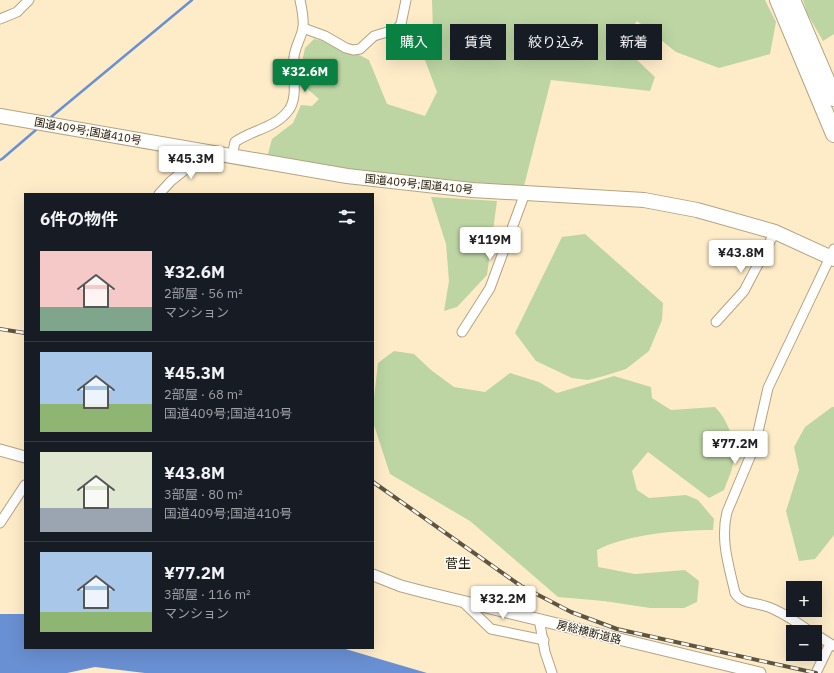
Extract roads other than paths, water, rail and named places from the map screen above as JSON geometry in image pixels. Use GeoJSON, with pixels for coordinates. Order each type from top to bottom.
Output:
{"type":"FeatureCollection","features":[{"type":"Feature","properties":{"kind":"highway"},"geometry":{"type":"LineString","coordinates":[[778,0],[834,134]]}},
{"type":"Feature","properties":{"kind":"highway"},"geometry":{"type":"LineString","coordinates":[[792,0],[834,98]]}},
{"type":"Feature","properties":{"kind":"highway","name":"国道409号;国道410号"},"geometry":{"type":"LineString","coordinates":[[0,116],[347,176],[472,190],[644,200],[697,210],[775,232],[833,255]]}},
{"type":"Feature","properties":{"kind":"street"},"geometry":{"type":"LineString","coordinates":[[0,19],[17,12],[29,0]]}},
{"type":"Feature","properties":{"kind":"street"},"geometry":{"type":"LineString","coordinates":[[232,156],[235,142],[241,137],[271,125],[280,119],[288,111],[293,102],[294,55],[303,28],[300,0]]}},
{"type":"Feature","properties":{"kind":"street"},"geometry":{"type":"LineString","coordinates":[[303,28],[325,36],[346,48],[353,50],[360,48],[374,36],[397,29],[401,24],[406,0]]}},
{"type":"Feature","properties":{"kind":"street"},"geometry":{"type":"LineString","coordinates":[[160,193],[171,181],[191,165],[198,150]]}},
{"type":"Feature","properties":{"kind":"street"},"geometry":{"type":"LineString","coordinates":[[462,332],[490,288],[525,193]]}},
{"type":"Feature","properties":{"kind":"street"},"geometry":{"type":"LineString","coordinates":[[716,322],[744,291],[775,232]]}},
{"type":"Feature","properties":{"kind":"street"},"geometry":{"type":"LineString","coordinates":[[800,625],[778,611],[765,606],[746,602],[738,598],[735,592],[725,549],[724,524],[726,512],[755,445],[768,388],[833,255]]}},
{"type":"Feature","properties":{"kind":"street"},"geometry":{"type":"LineString","coordinates":[[0,450],[24,457]]}},
{"type":"Feature","properties":{"kind":"street"},"geometry":{"type":"LineString","coordinates":[[0,523],[24,486]]}},
{"type":"Feature","properties":{"kind":"street","name":"房総横断道路"},"geometry":{"type":"LineString","coordinates":[[374,575],[401,586],[760,673]]}},
{"type":"Feature","properties":{"kind":"street"},"geometry":{"type":"LineString","coordinates":[[462,601],[491,629],[544,640]]}},
{"type":"Feature","properties":{"kind":"street"},"geometry":{"type":"LineString","coordinates":[[539,620],[544,640],[545,652],[552,673]]}},
{"type":"Feature","properties":{"kind":"street"},"geometry":{"type":"LineString","coordinates":[[816,673],[832,645],[822,639]]}},
{"type":"Feature","properties":{"kind":"water"},"geometry":{"type":"Polygon","coordinates":[[[0,614],[24,614],[24,649],[345,649],[427,673],[145,673],[95,667],[67,673],[0,673],[0,614]]]}},
{"type":"Feature","properties":{"kind":"waterway"},"geometry":{"type":"LineString","coordinates":[[51,117],[192,0]]}},
{"type":"Feature","properties":{"kind":"waterway"},"geometry":{"type":"LineString","coordinates":[[0,160],[37,129]]}},
{"type":"Feature","properties":{"kind":"railway"},"geometry":{"type":"LineString","coordinates":[[0,329],[24,333]]}},
{"type":"Feature","properties":{"kind":"railway"},"geometry":{"type":"LineString","coordinates":[[374,483],[521,586],[571,612],[617,629],[816,673]]}},
{"type":"Feature","properties":{"kind":"district","name":"菅生"},"geometry":{"type":"Point","coordinates":[458,563]}}]}
